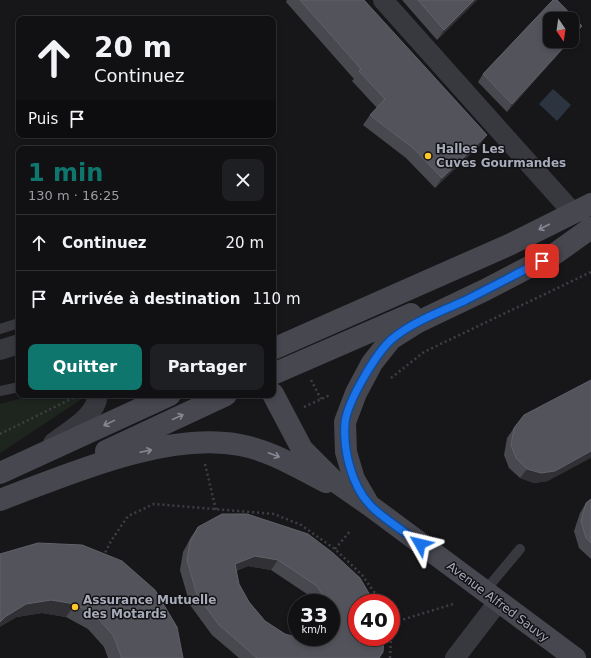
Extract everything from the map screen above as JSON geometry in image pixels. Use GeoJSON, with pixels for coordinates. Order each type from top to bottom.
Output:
{"type":"FeatureCollection","features":[{"type":"Feature","properties":{"kind":"main road"},"geometry":{"type":"LineString","coordinates":[[276,348],[354,315],[511,244],[583,208]]}},
{"type":"Feature","properties":{"kind":"main road"},"geometry":{"type":"LineString","coordinates":[[276,373],[444,300],[591,228]]}},
{"type":"Feature","properties":{"kind":"main road"},"geometry":{"type":"LineString","coordinates":[[369,505],[354,479],[346,452],[345,422],[356,392],[372,363],[391,339],[418,322],[486,290],[556,254],[591,228]]}},
{"type":"Feature","properties":{"kind":"main road"},"geometry":{"type":"LineString","coordinates":[[276,361],[498,260],[511,244]]}},
{"type":"Feature","properties":{"kind":"main road"},"geometry":{"type":"LineString","coordinates":[[0,473],[30,461],[164,398]]}},
{"type":"Feature","properties":{"kind":"main road","name":"Avenue Alfred Sauvy"},"geometry":{"type":"LineString","coordinates":[[275,398],[302,449],[333,480],[575,658]]}},
{"type":"Feature","properties":{"kind":"main road"},"geometry":{"type":"LineString","coordinates":[[8,497],[210,400]]}},
{"type":"Feature","properties":{"kind":"main road"},"geometry":{"type":"LineString","coordinates":[[8,497],[107,460],[167,447],[206,443],[240,445],[276,455],[369,505]]}},
{"type":"Feature","properties":{"kind":"street"},"geometry":{"type":"LineString","coordinates":[[383,0],[567,206],[583,208]]}},
{"type":"Feature","properties":{"kind":"street"},"geometry":{"type":"LineString","coordinates":[[0,350],[16,345]]}},
{"type":"Feature","properties":{"kind":"street"},"geometry":{"type":"LineString","coordinates":[[30,461],[85,419],[93,409],[97,398]]}},
{"type":"Feature","properties":{"kind":"street"},"geometry":{"type":"LineString","coordinates":[[455,658],[491,597]]}},
{"type":"Feature","properties":{"kind":"lane"},"geometry":{"type":"LineString","coordinates":[[0,328],[16,324]]}},
{"type":"Feature","properties":{"kind":"lane"},"geometry":{"type":"LineString","coordinates":[[0,391],[16,388]]}},
{"type":"Feature","properties":{"kind":"lane"},"geometry":{"type":"LineString","coordinates":[[491,597],[520,549]]}},
{"type":"Feature","properties":{"kind":"path"},"geometry":{"type":"LineString","coordinates":[[386,382],[430,349],[591,272]]}},
{"type":"Feature","properties":{"kind":"path"},"geometry":{"type":"LineString","coordinates":[[0,434],[72,398]]}},
{"type":"Feature","properties":{"kind":"path"},"geometry":{"type":"LineString","coordinates":[[204,460],[216,510]]}},
{"type":"Feature","properties":{"kind":"path"},"geometry":{"type":"LineString","coordinates":[[97,554],[104,555],[111,541],[128,516],[154,504],[274,514],[301,525],[335,550],[362,575],[376,594]]}},
{"type":"Feature","properties":{"kind":"path"},"geometry":{"type":"LineString","coordinates":[[335,550],[351,530]]}},
{"type":"Feature","properties":{"kind":"path"},"geometry":{"type":"LineString","coordinates":[[400,620],[453,604]]}},
{"type":"Feature","properties":{"kind":"path"},"geometry":{"type":"LineString","coordinates":[[390,658],[391,646]]}},
{"type":"Feature","properties":{"kind":"shaded area"},"geometry":{"type":"Polygon","coordinates":[[[553,89],[571,105],[557,121],[539,104],[553,89]]]}},
{"type":"Feature","properties":{"kind":"shaded area"},"geometry":{"type":"Polygon","coordinates":[[[21,398],[83,398],[0,453],[0,404],[21,398]]]}},
{"type":"Feature","properties":{"kind":"building"},"geometry":{"type":"Polygon","coordinates":[[[300,0],[364,0],[487,135],[442,178],[413,148],[370,115],[385,99],[359,71],[361,69],[300,0]]]}},
{"type":"Feature","properties":{"kind":"building"},"geometry":{"type":"Polygon","coordinates":[[[418,0],[474,0],[444,30],[418,0]]]}},
{"type":"Feature","properties":{"kind":"building"},"geometry":{"type":"Polygon","coordinates":[[[553,0],[557,0],[569,12],[543,12],[543,48],[563,48],[512,104],[483,74],[553,0]]]}},
{"type":"Feature","properties":{"kind":"building"},"geometry":{"type":"Polygon","coordinates":[[[591,380],[591,451],[555,471],[541,473],[527,469],[516,458],[511,445],[514,428],[524,415],[591,380]]]}},
{"type":"Feature","properties":{"kind":"building"},"geometry":{"type":"Polygon","coordinates":[[[591,499],[591,543],[586,538],[581,521],[586,503],[591,499]]]}},
{"type":"Feature","properties":{"kind":"building"},"geometry":{"type":"Polygon","coordinates":[[[222,514],[247,514],[308,534],[333,553],[360,578],[369,594],[348,594],[348,646],[383,646],[383,652],[379,658],[257,658],[219,625],[197,595],[187,560],[190,542],[198,527],[222,514]]]}},
{"type":"Feature","properties":{"kind":"building","name":"Assurance Mutuelle des Motards"},"geometry":{"type":"Polygon","coordinates":[[[38,543],[82,545],[122,561],[155,590],[177,627],[183,658],[121,658],[113,635],[96,616],[75,604],[51,600],[26,604],[5,617],[0,622],[0,554],[38,543]]]}},
{"type":"Feature","properties":{"kind":"place","name":"Halles Les Cuves Gourmandes"},"geometry":{"type":"Point","coordinates":[428,156]}},
{"type":"Feature","properties":{"kind":"place","name":"Assurance Mutuelle des Motards"},"geometry":{"type":"Point","coordinates":[75,607]}},
{"type":"Feature","properties":{"kind":"route"},"geometry":{"type":"LineString","coordinates":[[420,544],[369,505],[354,479],[346,452],[345,422],[356,392],[372,363],[391,339],[418,322],[486,290],[542,261]]}}]}
